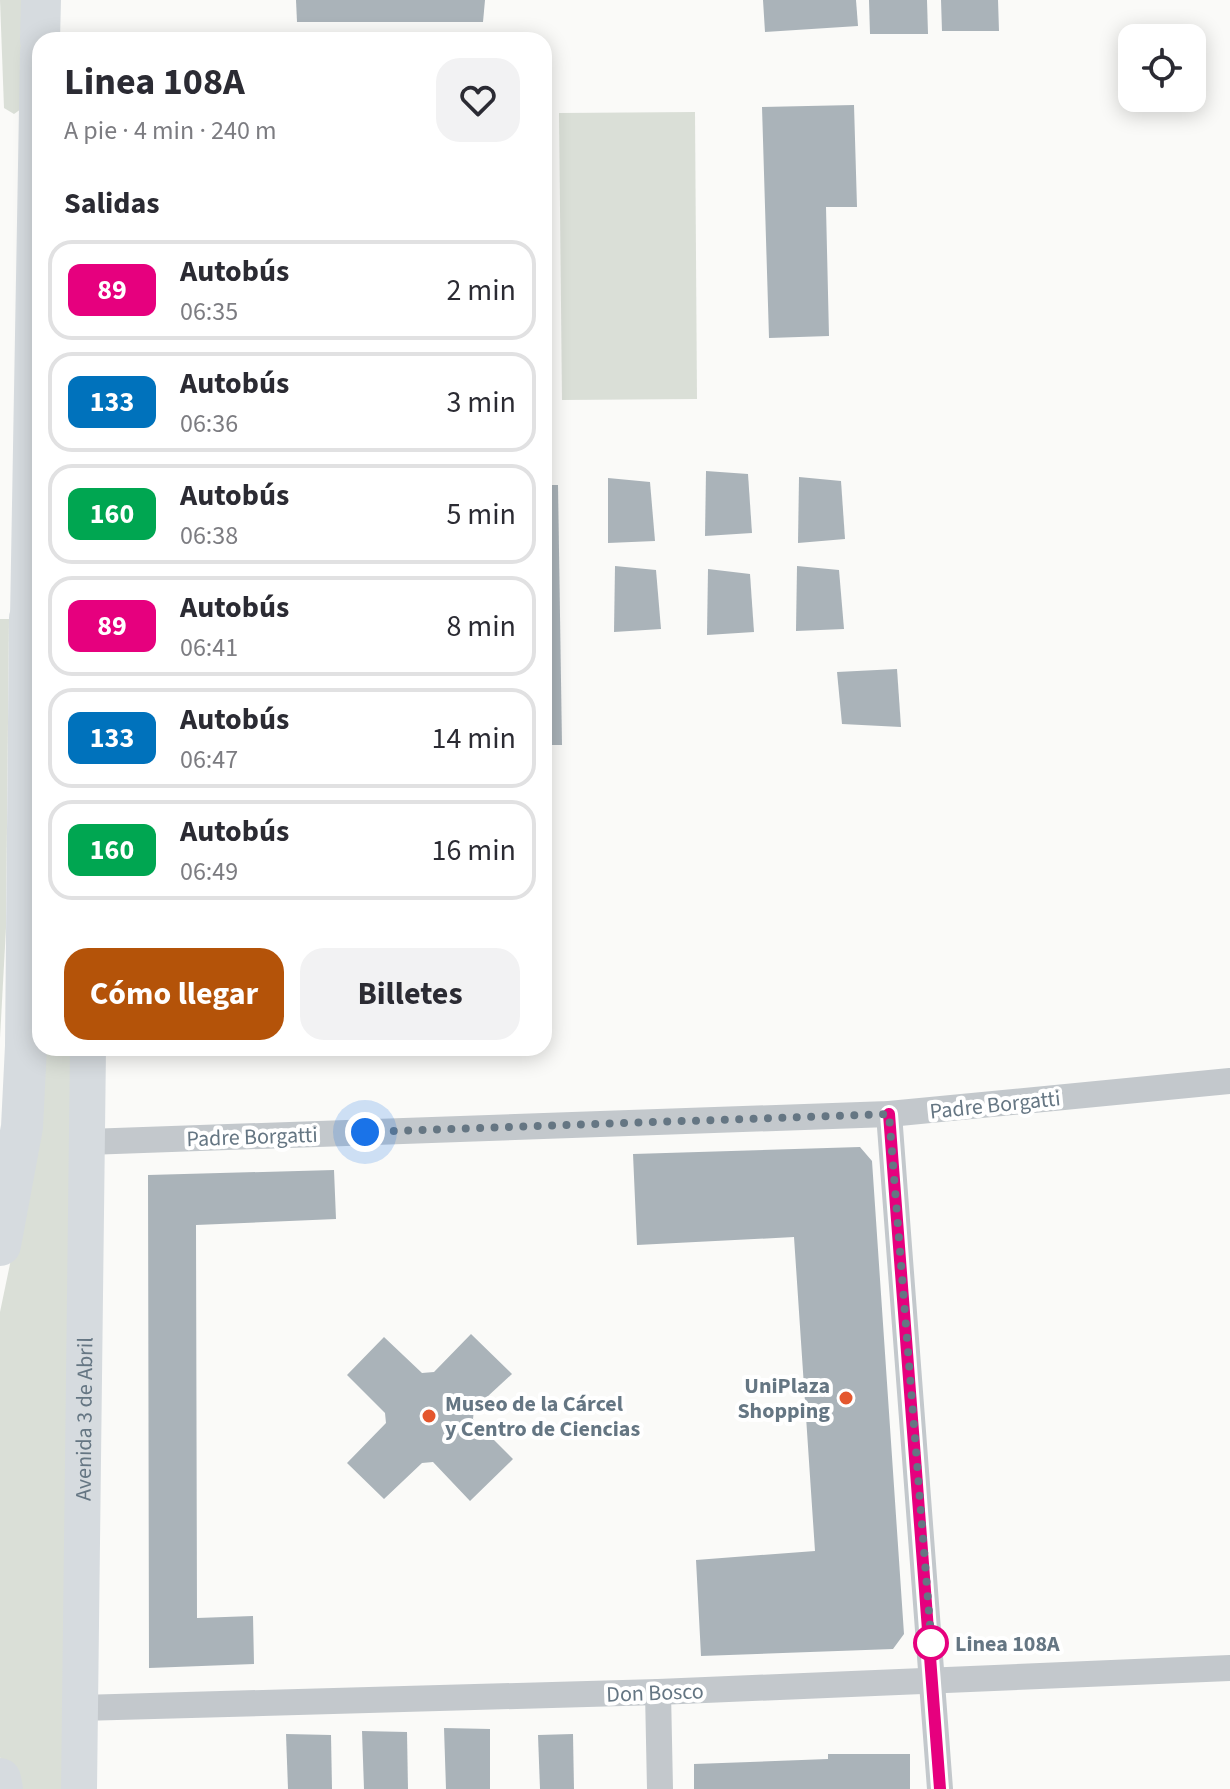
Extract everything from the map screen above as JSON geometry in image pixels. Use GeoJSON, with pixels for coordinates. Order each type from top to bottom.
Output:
{"type":"FeatureCollection","features":[{"type":"Feature","properties":{"kind":"highway"},"geometry":{"type":"LineString","coordinates":[[0,1245],[22,1127],[26,1046],[30,618]]}},
{"type":"Feature","properties":{"kind":"highway"},"geometry":{"type":"LineString","coordinates":[[0,1779],[2,1789]]}},
{"type":"Feature","properties":{"kind":"main road"},"geometry":{"type":"LineString","coordinates":[[40,32],[41,0]]}},
{"type":"Feature","properties":{"kind":"main road"},"geometry":{"type":"LineString","coordinates":[[32,505],[32,627]]}},
{"type":"Feature","properties":{"kind":"main road","name":"Avenida 3 de Abril"},"geometry":{"type":"LineString","coordinates":[[79,1789],[88,1056]]}},
{"type":"Feature","properties":{"kind":"street","name":"Padre Borgatti"},"geometry":{"type":"LineString","coordinates":[[87,1142],[889,1114],[1230,1081]]}},
{"type":"Feature","properties":{"kind":"street"},"geometry":{"type":"LineString","coordinates":[[889,1114],[935,1682],[940,1789]]}},
{"type":"Feature","properties":{"kind":"street","name":"Don Bosco"},"geometry":{"type":"LineString","coordinates":[[80,1708],[658,1692],[1230,1668]]}},
{"type":"Feature","properties":{"kind":"street"},"geometry":{"type":"LineString","coordinates":[[658,1692],[660,1789]]}},
{"type":"Feature","properties":{"kind":"shaded area"},"geometry":{"type":"Polygon","coordinates":[[[0,0],[23,0],[21,109],[14,114],[4,108],[0,0]]]}},
{"type":"Feature","properties":{"kind":"shaded area"},"geometry":{"type":"Polygon","coordinates":[[[695,112],[697,399],[562,400],[559,113],[695,112]]]}},
{"type":"Feature","properties":{"kind":"shaded area"},"geometry":{"type":"Polygon","coordinates":[[[0,619],[9,619],[6,928],[0,1038],[0,619]]]}},
{"type":"Feature","properties":{"kind":"shaded area"},"geometry":{"type":"Polygon","coordinates":[[[39,1056],[77,1056],[64,1789],[9,1789],[0,1757],[0,1312],[25,1192],[39,1056]]]}},
{"type":"Feature","properties":{"kind":"building"},"geometry":{"type":"Polygon","coordinates":[[[296,0],[485,0],[483,22],[297,22],[296,0]]]}},
{"type":"Feature","properties":{"kind":"building"},"geometry":{"type":"Polygon","coordinates":[[[763,0],[856,0],[858,26],[765,32],[763,0]]]}},
{"type":"Feature","properties":{"kind":"building"},"geometry":{"type":"Polygon","coordinates":[[[869,0],[927,0],[928,34],[870,34],[869,0]]]}},
{"type":"Feature","properties":{"kind":"building"},"geometry":{"type":"Polygon","coordinates":[[[941,0],[998,0],[999,31],[942,31],[941,0]]]}},
{"type":"Feature","properties":{"kind":"building"},"geometry":{"type":"Polygon","coordinates":[[[854,105],[857,207],[826,207],[829,336],[769,338],[762,107],[854,105]]]}},
{"type":"Feature","properties":{"kind":"building"},"geometry":{"type":"Polygon","coordinates":[[[706,471],[748,474],[752,533],[705,536],[706,471]]]}},
{"type":"Feature","properties":{"kind":"building"},"geometry":{"type":"Polygon","coordinates":[[[799,477],[841,481],[845,539],[798,543],[799,477]]]}},
{"type":"Feature","properties":{"kind":"building"},"geometry":{"type":"Polygon","coordinates":[[[608,478],[650,482],[655,541],[608,543],[608,478]]]}},
{"type":"Feature","properties":{"kind":"building"},"geometry":{"type":"Polygon","coordinates":[[[552,485],[558,485],[562,745],[552,745],[552,485]]]}},
{"type":"Feature","properties":{"kind":"building"},"geometry":{"type":"Polygon","coordinates":[[[615,566],[656,570],[661,629],[614,632],[615,566]]]}},
{"type":"Feature","properties":{"kind":"building"},"geometry":{"type":"Polygon","coordinates":[[[797,566],[839,570],[844,629],[796,631],[797,566]]]}},
{"type":"Feature","properties":{"kind":"building"},"geometry":{"type":"Polygon","coordinates":[[[708,569],[750,574],[754,632],[707,635],[708,569]]]}},
{"type":"Feature","properties":{"kind":"building"},"geometry":{"type":"Polygon","coordinates":[[[897,669],[901,727],[842,724],[837,672],[897,669]]]}},
{"type":"Feature","properties":{"kind":"building","name":"UniPlaza Shopping"},"geometry":{"type":"Polygon","coordinates":[[[860,1147],[872,1161],[904,1634],[893,1649],[701,1656],[696,1560],[815,1551],[794,1237],[637,1245],[633,1154],[860,1147]]]}},
{"type":"Feature","properties":{"kind":"building"},"geometry":{"type":"Polygon","coordinates":[[[334,1170],[336,1219],[196,1225],[197,1618],[253,1616],[254,1664],[149,1668],[148,1175],[334,1170]]]}},
{"type":"Feature","properties":{"kind":"building","name":"Museo de la Cárcel y Centro de Ciencias"},"geometry":{"type":"Polygon","coordinates":[[[471,1334],[512,1374],[474,1409],[473,1419],[513,1459],[470,1501],[433,1462],[422,1463],[384,1499],[347,1463],[386,1423],[385,1413],[347,1375],[384,1337],[422,1373],[434,1372],[471,1334]]]}},
{"type":"Feature","properties":{"kind":"building"},"geometry":{"type":"Polygon","coordinates":[[[444,1728],[490,1729],[490,1789],[446,1789],[444,1728]]]}},
{"type":"Feature","properties":{"kind":"building"},"geometry":{"type":"Polygon","coordinates":[[[362,1731],[407,1732],[408,1789],[364,1789],[362,1731]]]}},
{"type":"Feature","properties":{"kind":"building"},"geometry":{"type":"Polygon","coordinates":[[[286,1734],[331,1735],[332,1789],[288,1789],[286,1734]]]}},
{"type":"Feature","properties":{"kind":"building"},"geometry":{"type":"Polygon","coordinates":[[[573,1734],[574,1789],[540,1789],[538,1735],[573,1734]]]}},
{"type":"Feature","properties":{"kind":"building"},"geometry":{"type":"Polygon","coordinates":[[[828,1754],[910,1754],[910,1789],[694,1789],[694,1764],[828,1759],[828,1754]]]}},
{"type":"Feature","properties":{"kind":"bus line","name":"89"},"geometry":{"type":"LineString","coordinates":[[889,1114],[935,1682],[940,1789]]}},
{"type":"Feature","properties":{"kind":"place","name":"UniPlaza Shopping"},"geometry":{"type":"Point","coordinates":[846,1398]}},
{"type":"Feature","properties":{"kind":"place","name":"Museo de la Cárcel y Centro de Ciencias"},"geometry":{"type":"Point","coordinates":[429,1416]}},
{"type":"Feature","properties":{"kind":"place","name":"Linea 108A"},"geometry":{"type":"Point","coordinates":[931,1643]}},
{"type":"Feature","properties":{"kind":"route"},"geometry":{"type":"LineString","coordinates":[[365,1132],[889,1114],[932,1650],[931,1643]]}}]}
